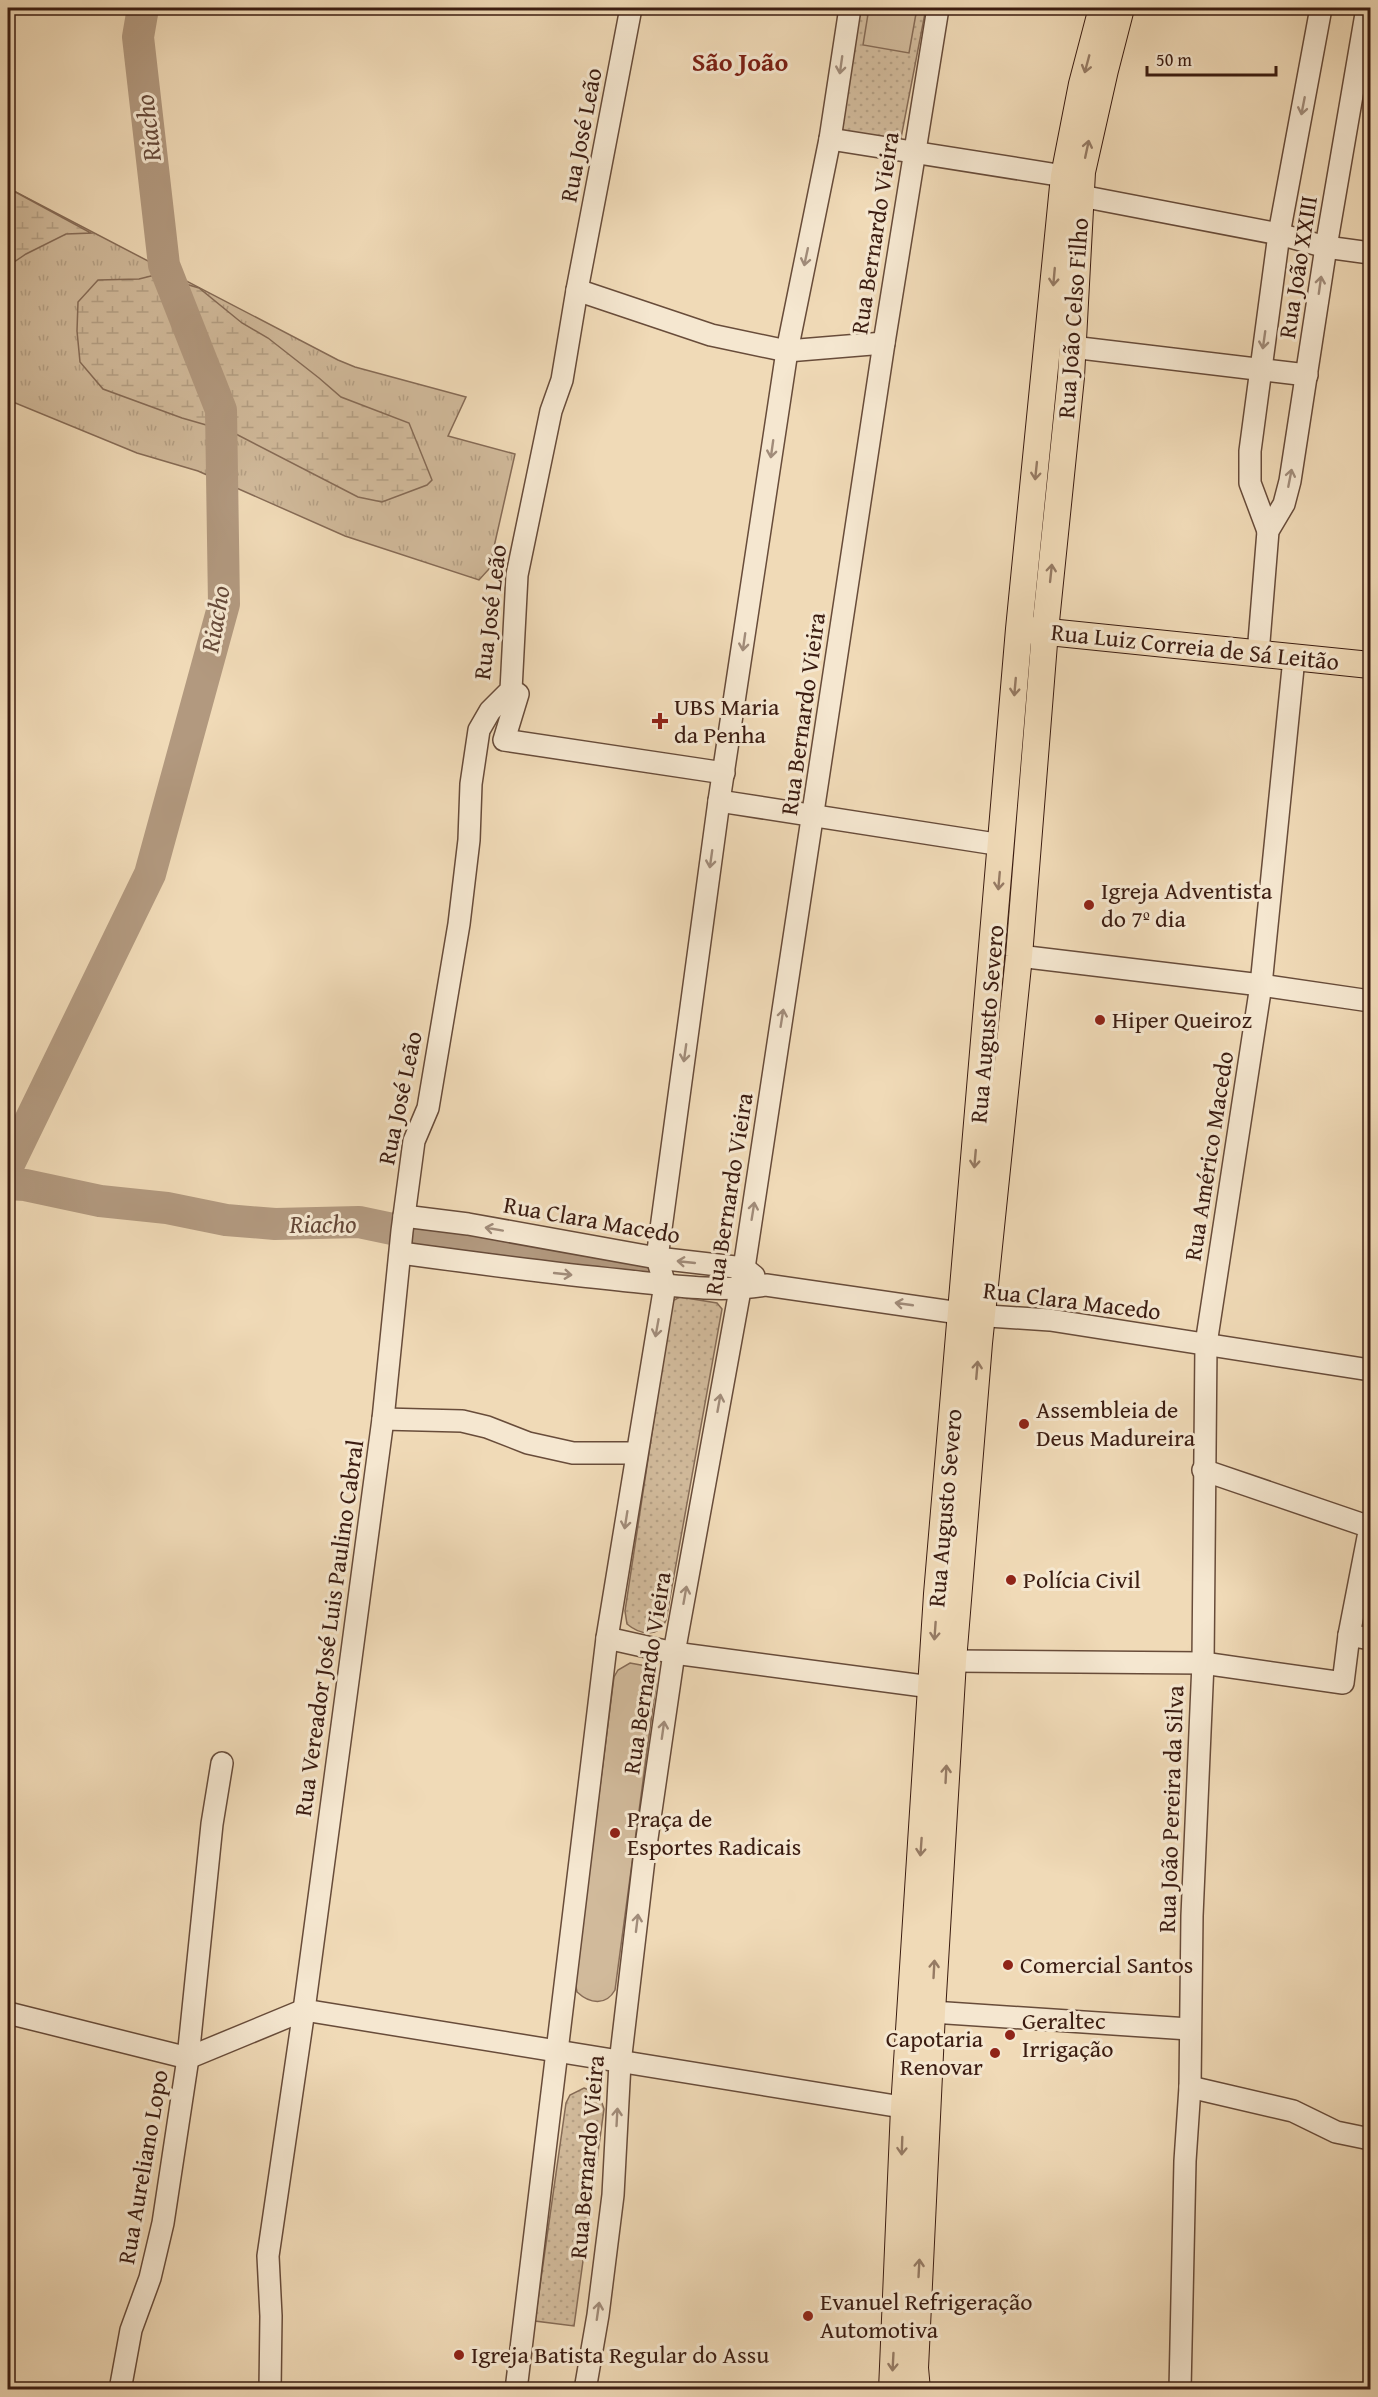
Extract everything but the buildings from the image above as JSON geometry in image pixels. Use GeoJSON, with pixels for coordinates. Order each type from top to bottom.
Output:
{"type":"FeatureCollection","features":[{"type":"Feature","properties":{"kind":"main road","name":"Rua João Celso Filho"},"geometry":{"type":"LineString","coordinates":[[1019,629],[1064,176],[1082,84],[1102,8]]}},
{"type":"Feature","properties":{"kind":"main road","name":"Rua João Celso Filho"},"geometry":{"type":"LineString","coordinates":[[1046,631],[1072,347],[1082,172],[1104,70],[1121,8]]}},
{"type":"Feature","properties":{"kind":"main road","name":"Rua Luiz Correia de Sá Leitão"},"geometry":{"type":"LineString","coordinates":[[1019,629],[1371,665]]}},
{"type":"Feature","properties":{"kind":"main road","name":"Rua Augusto Severo"},"geometry":{"type":"LineString","coordinates":[[916,2390],[915,2110],[931,1687],[948,1595],[972,1314],[1002,845],[1019,629]]}},
{"type":"Feature","properties":{"kind":"main road","name":"Rua Augusto Severo"},"geometry":{"type":"LineString","coordinates":[[972,1314],[1019,956],[1046,631]]}},
{"type":"Feature","properties":{"kind":"main road","name":"Rua Augusto Severo"},"geometry":{"type":"LineString","coordinates":[[892,2390],[915,2110],[932,2012],[953,1661],[948,1595]]}},
{"type":"Feature","properties":{"kind":"street","name":"Rua José Leão"},"geometry":{"type":"LineString","coordinates":[[401,1253],[414,1142],[428,1108],[459,924],[469,840],[471,784],[479,730],[490,711],[511,690],[517,575],[551,411],[562,380],[631,8]]}},
{"type":"Feature","properties":{"kind":"street","name":"Rua Bernardo Vieira"},"geometry":{"type":"LineString","coordinates":[[516,2390],[607,1638],[665,1285],[657,1258],[719,801],[787,351],[830,139],[850,8]]}},
{"type":"Feature","properties":{"kind":"street","name":"Rua Bernardo Vieira"},"geometry":{"type":"LineString","coordinates":[[585,2390],[598,2315],[613,2195],[620,2063],[644,1858],[674,1653],[744,1268],[913,153],[938,8]]}},
{"type":"Feature","properties":{"kind":"street","name":"Rua João XXIII"},"geometry":{"type":"LineString","coordinates":[[1258,654],[1268,531],[1250,483],[1250,451],[1279,234],[1321,8]]}},
{"type":"Feature","properties":{"kind":"street","name":"Rua João XXIII"},"geometry":{"type":"LineString","coordinates":[[1268,531],[1284,504],[1290,481],[1326,247],[1367,8]]}},
{"type":"Feature","properties":{"kind":"street"},"geometry":{"type":"LineString","coordinates":[[830,139],[1064,176]]}},
{"type":"Feature","properties":{"kind":"street"},"geometry":{"type":"LineString","coordinates":[[1081,196],[1279,234],[1326,247],[1371,253]]}},
{"type":"Feature","properties":{"kind":"street"},"geometry":{"type":"LineString","coordinates":[[577,290],[711,335],[787,351],[884,343]]}},
{"type":"Feature","properties":{"kind":"street"},"geometry":{"type":"LineString","coordinates":[[1072,347],[1307,375]]}},
{"type":"Feature","properties":{"kind":"street","name":"Rua Américo Macedo"},"geometry":{"type":"LineString","coordinates":[[1207,1341],[1261,985],[1294,658]]}},
{"type":"Feature","properties":{"kind":"street"},"geometry":{"type":"LineString","coordinates":[[511,690],[518,694],[504,740],[724,773]]}},
{"type":"Feature","properties":{"kind":"street"},"geometry":{"type":"LineString","coordinates":[[719,801],[1002,845]]}},
{"type":"Feature","properties":{"kind":"street"},"geometry":{"type":"LineString","coordinates":[[1019,956],[1261,985],[1371,1001]]}},
{"type":"Feature","properties":{"kind":"street","name":"Rua Clara Macedo"},"geometry":{"type":"LineString","coordinates":[[404,1216],[468,1224],[657,1258],[744,1268],[766,1285]]}},
{"type":"Feature","properties":{"kind":"street","name":"Rua Clara Macedo"},"geometry":{"type":"LineString","coordinates":[[401,1253],[555,1274],[665,1285],[739,1289],[766,1285],[972,1314],[1050,1320],[1207,1341],[1371,1370]]}},
{"type":"Feature","properties":{"kind":"street","name":"Rua Vereador José Luis Paulino Cabral"},"geometry":{"type":"LineString","coordinates":[[270,2390],[271,2316],[268,2256],[304,2010],[383,1419],[401,1253]]}},
{"type":"Feature","properties":{"kind":"street","name":"Rua João Pereira da Silva"},"geometry":{"type":"LineString","coordinates":[[1180,2390],[1185,2161],[1190,2087],[1189,2029],[1203,1664],[1203,1470],[1207,1341]]}},
{"type":"Feature","properties":{"kind":"street"},"geometry":{"type":"LineString","coordinates":[[383,1419],[462,1421],[487,1427],[528,1443],[573,1453],[636,1453]]}},
{"type":"Feature","properties":{"kind":"street"},"geometry":{"type":"LineString","coordinates":[[953,1661],[1203,1664],[1343,1683],[1349,1635],[1370,1527],[1203,1470]]}},
{"type":"Feature","properties":{"kind":"street"},"geometry":{"type":"LineString","coordinates":[[1349,1635],[1371,1639]]}},
{"type":"Feature","properties":{"kind":"street"},"geometry":{"type":"LineString","coordinates":[[607,1638],[674,1653],[931,1687]]}},
{"type":"Feature","properties":{"kind":"street"},"geometry":{"type":"LineString","coordinates":[[188,2058],[212,1824],[222,1763]]}},
{"type":"Feature","properties":{"kind":"street"},"geometry":{"type":"LineString","coordinates":[[8,2013],[188,2058],[304,2010],[915,2110]]}},
{"type":"Feature","properties":{"kind":"street"},"geometry":{"type":"LineString","coordinates":[[932,2012],[1189,2029]]}},
{"type":"Feature","properties":{"kind":"street","name":"Rua Aureliano Lopo"},"geometry":{"type":"LineString","coordinates":[[120,2390],[130,2330],[150,2278],[163,2223],[188,2058]]}},
{"type":"Feature","properties":{"kind":"street"},"geometry":{"type":"LineString","coordinates":[[1190,2087],[1293,2111],[1336,2132],[1371,2139]]}},
{"type":"Feature","properties":{"kind":"green space"},"geometry":{"type":"Polygon","coordinates":[[[861,8],[926,8],[898,144],[838,131],[861,8]]]}},
{"type":"Feature","properties":{"kind":"green space"},"geometry":{"type":"Polygon","coordinates":[[[869,8],[917,8],[909,53],[863,45],[869,8]]]}},
{"type":"Feature","properties":{"kind":"green space"},"geometry":{"type":"Polygon","coordinates":[[[8,188],[338,360],[355,367],[466,397],[448,436],[515,454],[489,569],[479,580],[345,536],[198,471],[137,453],[8,400],[8,188]]]}},
{"type":"Feature","properties":{"kind":"green space"},"geometry":{"type":"Polygon","coordinates":[[[8,188],[91,233],[66,234],[26,254],[8,266],[8,188]]]}},
{"type":"Feature","properties":{"kind":"green space"},"geometry":{"type":"Polygon","coordinates":[[[155,275],[199,288],[242,323],[268,338],[341,397],[409,423],[432,480],[427,485],[382,502],[358,497],[234,433],[182,418],[103,389],[80,362],[77,331],[78,302],[98,280],[139,279],[155,275]]]}},
{"type":"Feature","properties":{"kind":"green space"},"geometry":{"type":"Polygon","coordinates":[[[680,1297],[717,1303],[722,1309],[666,1620],[659,1630],[649,1633],[638,1631],[627,1624],[625,1611],[672,1301],[680,1297]]]}},
{"type":"Feature","properties":{"kind":"green space","name":"Praça de Esportes Radicais"},"geometry":{"type":"Polygon","coordinates":[[[630,1663],[646,1666],[655,1677],[656,1684],[615,1990],[607,1999],[598,2002],[587,1999],[577,1992],[575,1982],[614,1677],[618,1670],[630,1663]]]}},
{"type":"Feature","properties":{"kind":"green space"},"geometry":{"type":"Polygon","coordinates":[[[584,2088],[599,2094],[604,2109],[574,2326],[535,2321],[566,2103],[570,2095],[584,2088]]]}},
{"type":"Feature","properties":{"kind":"waterway","name":"Riacho"},"geometry":{"type":"LineString","coordinates":[[8,1166],[150,874],[224,604],[221,410],[164,265],[138,37],[143,8]]}},
{"type":"Feature","properties":{"kind":"waterway","name":"Riacho"},"geometry":{"type":"LineString","coordinates":[[8,1184],[25,1185],[100,1201],[167,1208],[226,1220],[275,1224],[359,1222],[440,1239],[637,1268]]}},
{"type":"Feature","properties":{"kind":"place","name":"UBS Maria da Penha"},"geometry":{"type":"Point","coordinates":[660,721]}},
{"type":"Feature","properties":{"kind":"place","name":"Igreja Adventista do 7º dia"},"geometry":{"type":"Point","coordinates":[1089,905]}},
{"type":"Feature","properties":{"kind":"place","name":"Hiper Queiroz"},"geometry":{"type":"Point","coordinates":[1100,1020]}},
{"type":"Feature","properties":{"kind":"place","name":"Assembleia de Deus Madureira"},"geometry":{"type":"Point","coordinates":[1024,1424]}},
{"type":"Feature","properties":{"kind":"place","name":"Polícia Civil"},"geometry":{"type":"Point","coordinates":[1011,1580]}},
{"type":"Feature","properties":{"kind":"place","name":"Praça de Esportes Radicais"},"geometry":{"type":"Point","coordinates":[615,1833]}},
{"type":"Feature","properties":{"kind":"place","name":"Comercial Santos"},"geometry":{"type":"Point","coordinates":[1008,1965]}},
{"type":"Feature","properties":{"kind":"place","name":"Geraltec Irrigação"},"geometry":{"type":"Point","coordinates":[1010,2035]}},
{"type":"Feature","properties":{"kind":"place","name":"Capotaria Renovar"},"geometry":{"type":"Point","coordinates":[995,2053]}},
{"type":"Feature","properties":{"kind":"place","name":"Evanuel Refrigeração Automotiva"},"geometry":{"type":"Point","coordinates":[808,2316]}},
{"type":"Feature","properties":{"kind":"place","name":"Igreja Batista Regular do Assu"},"geometry":{"type":"Point","coordinates":[459,2355]}},
{"type":"Feature","properties":{"kind":"district","name":"São João"},"geometry":{"type":"Point","coordinates":[740,62]}}]}
